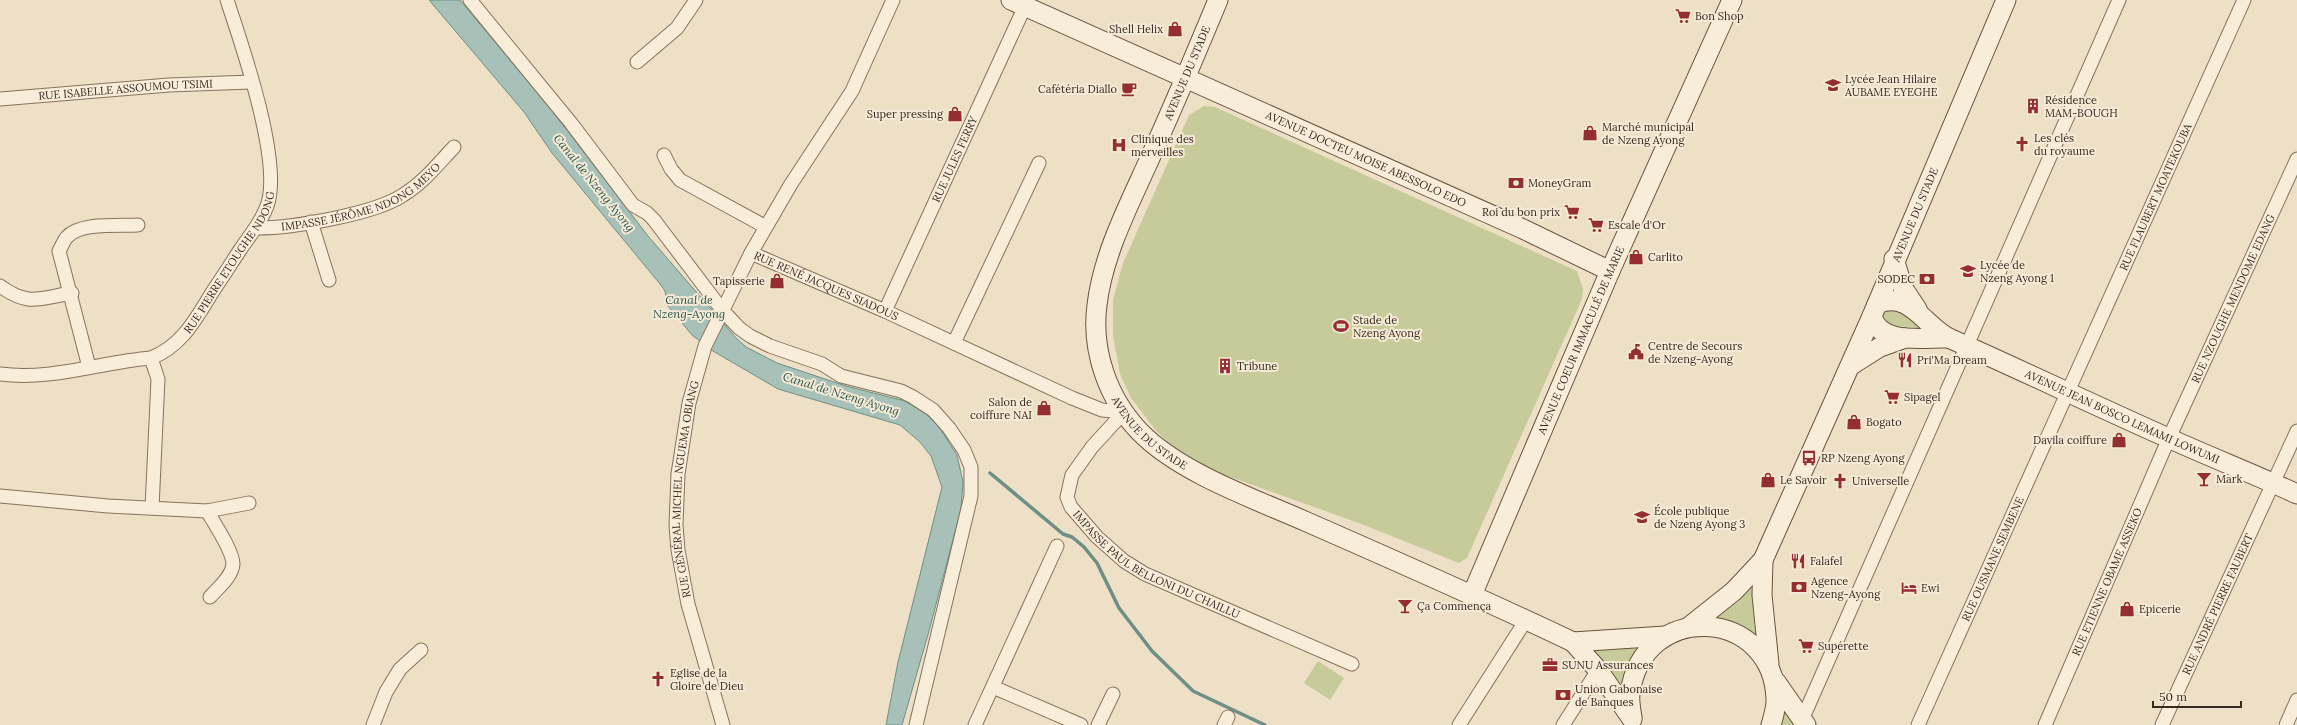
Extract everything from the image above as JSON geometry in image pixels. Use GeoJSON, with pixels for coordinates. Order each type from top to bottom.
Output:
{"type":"FeatureCollection","features":[{"type":"Feature","properties":{"kind":"main road","name":"AVENUE DU STADE"},"geometry":{"type":"LineString","coordinates":[[1218,0],[1127,210],[1105,265],[1096,306],[1097,348],[1105,374],[1124,412],[1140,432],[1170,457],[1236,490],[1472,595],[1572,642]]}},
{"type":"Feature","properties":{"kind":"main road","name":"AVENUE COEUR IMMACULÉ DE MARIE"},"geometry":{"type":"LineString","coordinates":[[1472,595],[1610,271],[1732,0]]}},
{"type":"Feature","properties":{"kind":"main road","name":"AVENUE DU STADE"},"geometry":{"type":"LineString","coordinates":[[1763,560],[1850,366],[1894,259],[2006,0]]}},
{"type":"Feature","properties":{"kind":"main road","name":"AVENUE DOCTEU MOISE ABESSOLO EDO"},"geometry":{"type":"LineString","coordinates":[[1018,3],[1523,229],[1610,271]]}},
{"type":"Feature","properties":{"kind":"main road"},"geometry":{"type":"LineString","coordinates":[[1894,259],[1903,288],[1923,317]]}},
{"type":"Feature","properties":{"kind":"main road"},"geometry":{"type":"LineString","coordinates":[[1884,301],[1900,301],[1923,317],[1948,338],[1892,336],[1884,333],[1877,328],[1874,310],[1884,301]]}},
{"type":"Feature","properties":{"kind":"main road"},"geometry":{"type":"LineString","coordinates":[[1850,366],[1880,348],[1908,337]]}},
{"type":"Feature","properties":{"kind":"main road","name":"AVENUE JEAN BOSCO LEMAMI LOWUMI"},"geometry":{"type":"LineString","coordinates":[[1948,338],[2068,393],[2297,494]]}},
{"type":"Feature","properties":{"kind":"main road"},"geometry":{"type":"LineString","coordinates":[[1633,722],[1629,695],[1634,672],[1647,651],[1665,636],[1690,626],[1734,591],[1763,560]]}},
{"type":"Feature","properties":{"kind":"main road"},"geometry":{"type":"LineString","coordinates":[[1763,560],[1762,595],[1776,702],[1771,725]]}},
{"type":"Feature","properties":{"kind":"main road"},"geometry":{"type":"LineString","coordinates":[[1690,626],[1714,626],[1737,633],[1756,647],[1804,722]]}},
{"type":"Feature","properties":{"kind":"main road"},"geometry":{"type":"LineString","coordinates":[[1572,642],[1665,636]]}},
{"type":"Feature","properties":{"kind":"main road"},"geometry":{"type":"LineString","coordinates":[[1572,642],[1598,670],[1633,722]]}},
{"type":"Feature","properties":{"kind":"street","name":"RUE PIERRE ETOUGHE NDONG"},"geometry":{"type":"LineString","coordinates":[[0,374],[18,377],[40,376],[151,358],[164,353],[188,332],[241,249],[258,228],[268,205],[271,186],[271,166],[268,146],[251,82],[226,0]]}},
{"type":"Feature","properties":{"kind":"street"},"geometry":{"type":"LineString","coordinates":[[470,0],[571,123],[633,205],[647,213],[654,220],[722,314],[739,328],[770,346],[822,364],[850,379],[901,391],[913,397],[940,418],[964,450],[971,467],[971,496],[916,725]]}},
{"type":"Feature","properties":{"kind":"street"},"geometry":{"type":"LineString","coordinates":[[637,62],[677,28],[696,0]]}},
{"type":"Feature","properties":{"kind":"street","name":"RUE RENÉ JACQUES SIADOUS"},"geometry":{"type":"LineString","coordinates":[[892,0],[852,91],[751,253],[885,311],[1012,372],[1072,398],[1102,410],[1124,412]]}},
{"type":"Feature","properties":{"kind":"street"},"geometry":{"type":"LineString","coordinates":[[1804,722],[2119,0]]}},
{"type":"Feature","properties":{"kind":"street","name":"RUE FLAUBERT MOATEKOUBA"},"geometry":{"type":"LineString","coordinates":[[2068,393],[2244,0]]}},
{"type":"Feature","properties":{"kind":"street","name":"RUE JULES FERRY"},"geometry":{"type":"LineString","coordinates":[[885,311],[1018,3]]}},
{"type":"Feature","properties":{"kind":"street","name":"RUE ISABELLE ASSOUMOU TSIMI"},"geometry":{"type":"LineString","coordinates":[[0,99],[169,85],[251,82]]}},
{"type":"Feature","properties":{"kind":"street","name":"IMPASSE JÉRÔME NDONG MEYO"},"geometry":{"type":"LineString","coordinates":[[258,228],[281,228],[388,203],[423,181],[454,147]]}},
{"type":"Feature","properties":{"kind":"street"},"geometry":{"type":"LineString","coordinates":[[664,155],[674,174],[686,185],[766,227]]}},
{"type":"Feature","properties":{"kind":"street","name":"RUE NZOUGHE MENDOME EDANG"},"geometry":{"type":"LineString","coordinates":[[2169,438],[2297,159]]}},
{"type":"Feature","properties":{"kind":"street"},"geometry":{"type":"LineString","coordinates":[[954,343],[1039,163]]}},
{"type":"Feature","properties":{"kind":"street"},"geometry":{"type":"LineString","coordinates":[[311,222],[329,280]]}},
{"type":"Feature","properties":{"kind":"street"},"geometry":{"type":"LineString","coordinates":[[89,367],[72,293],[59,251],[66,237],[73,231],[83,228],[138,224]]}},
{"type":"Feature","properties":{"kind":"street"},"geometry":{"type":"LineString","coordinates":[[722,314],[751,253]]}},
{"type":"Feature","properties":{"kind":"street"},"geometry":{"type":"LineString","coordinates":[[0,286],[17,298],[27,300],[72,293]]}},
{"type":"Feature","properties":{"kind":"street","name":"RUE GÉNÉRAL MICHEL NGUEMA OBIANG"},"geometry":{"type":"LineString","coordinates":[[722,314],[705,346],[684,430],[678,474],[676,525],[678,550],[688,604],[723,725]]}},
{"type":"Feature","properties":{"kind":"street"},"geometry":{"type":"LineString","coordinates":[[151,358],[158,378],[152,508]]}},
{"type":"Feature","properties":{"kind":"street","name":"RUE OUSMANE SEMBENE"},"geometry":{"type":"LineString","coordinates":[[1918,725],[2068,393]]}},
{"type":"Feature","properties":{"kind":"street","name":"IMPASSE PAUL BELLONI DU CHAILLU"},"geometry":{"type":"LineString","coordinates":[[1124,412],[1092,447],[1068,484],[1066,497],[1071,507],[1097,537],[1124,561],[1144,574],[1352,664]]}},
{"type":"Feature","properties":{"kind":"street","name":"RUE ANDRÉ PIERRE FAUBERT"},"geometry":{"type":"LineString","coordinates":[[2162,725],[2297,430]]}},
{"type":"Feature","properties":{"kind":"street","name":"RUE ETIENNE OBAME ASSEKO"},"geometry":{"type":"LineString","coordinates":[[2045,725],[2169,438]]}},
{"type":"Feature","properties":{"kind":"street"},"geometry":{"type":"LineString","coordinates":[[0,496],[108,506],[207,511],[249,503]]}},
{"type":"Feature","properties":{"kind":"street"},"geometry":{"type":"LineString","coordinates":[[207,511],[232,556],[233,566],[227,578],[210,598]]}},
{"type":"Feature","properties":{"kind":"street"},"geometry":{"type":"LineString","coordinates":[[975,725],[1057,546]]}},
{"type":"Feature","properties":{"kind":"street"},"geometry":{"type":"LineString","coordinates":[[1459,725],[1526,620]]}},
{"type":"Feature","properties":{"kind":"street"},"geometry":{"type":"LineString","coordinates":[[373,725],[386,692],[400,669],[421,650]]}},
{"type":"Feature","properties":{"kind":"street"},"geometry":{"type":"LineString","coordinates":[[1563,725],[1598,670]]}},
{"type":"Feature","properties":{"kind":"street"},"geometry":{"type":"LineString","coordinates":[[993,687],[1081,725]]}},
{"type":"Feature","properties":{"kind":"street"},"geometry":{"type":"LineString","coordinates":[[1098,725],[1113,694]]}},
{"type":"Feature","properties":{"kind":"street"},"geometry":{"type":"LineString","coordinates":[[2286,725],[2297,700]]}},
{"type":"Feature","properties":{"kind":"green space","name":"Stade de Nzeng Ayong"},"geometry":{"type":"Polygon","coordinates":[[[1204,106],[1215,107],[1577,271],[1583,289],[1582,299],[1467,558],[1459,563],[1364,525],[1214,471],[1178,451],[1157,432],[1131,398],[1120,374],[1113,336],[1113,300],[1123,263],[1189,115],[1204,106]]]}},
{"type":"Feature","properties":{"kind":"green space"},"geometry":{"type":"Polygon","coordinates":[[[1899,308],[1924,331],[1912,327],[1883,326],[1880,324],[1882,311],[1899,308]]]}},
{"type":"Feature","properties":{"kind":"green space"},"geometry":{"type":"Polygon","coordinates":[[[1757,578],[1755,614],[1759,637],[1739,627],[1713,620],[1738,602],[1757,578]]]}},
{"type":"Feature","properties":{"kind":"green space"},"geometry":{"type":"Polygon","coordinates":[[[1645,646],[1623,690],[1589,647],[1608,650],[1645,646]]]}},
{"type":"Feature","properties":{"kind":"green space"},"geometry":{"type":"Polygon","coordinates":[[[1318,661],[1344,678],[1330,700],[1304,683],[1318,661]]]}},
{"type":"Feature","properties":{"kind":"green space"},"geometry":{"type":"Polygon","coordinates":[[[1784,705],[1797,725],[1781,725],[1784,705]]]}},
{"type":"Feature","properties":{"kind":"water","name":"Canal de Nzeng-Ayong"},"geometry":{"type":"Polygon","coordinates":[[[429,0],[460,0],[553,112],[648,236],[736,338],[746,347],[777,363],[846,386],[905,401],[926,414],[939,427],[957,455],[963,482],[961,509],[929,631],[902,725],[886,725],[898,662],[942,487],[931,456],[920,442],[900,425],[778,389],[713,351],[692,335],[668,306],[665,291],[660,284],[552,153],[524,112],[429,0]]]}},
{"type":"Feature","properties":{"kind":"waterway"},"geometry":{"type":"LineString","coordinates":[[990,473],[1063,534],[1072,537],[1084,547],[1097,563],[1119,608],[1152,651],[1193,691],[1265,725]]}},
{"type":"Feature","properties":{"kind":"place","name":"Bon Shop"},"geometry":{"type":"Point","coordinates":[1683,16]}},
{"type":"Feature","properties":{"kind":"place","name":"Shell Helix"},"geometry":{"type":"Point","coordinates":[1175,29]}},
{"type":"Feature","properties":{"kind":"place","name":"Lycée Jean Hilaire AUBAME EYEGHE"},"geometry":{"type":"Point","coordinates":[1833,85]}},
{"type":"Feature","properties":{"kind":"place","name":"Cafétéria Diallo"},"geometry":{"type":"Point","coordinates":[1129,89]}},
{"type":"Feature","properties":{"kind":"place","name":"Résidence MAM-BOUGH"},"geometry":{"type":"Point","coordinates":[2033,106]}},
{"type":"Feature","properties":{"kind":"place","name":"Super pressing"},"geometry":{"type":"Point","coordinates":[955,114]}},
{"type":"Feature","properties":{"kind":"place","name":"Marché municipal de Nzeng Ayong"},"geometry":{"type":"Point","coordinates":[1590,133]}},
{"type":"Feature","properties":{"kind":"place","name":"Les clés du royaume"},"geometry":{"type":"Point","coordinates":[2022,144]}},
{"type":"Feature","properties":{"kind":"place","name":"Clinique des merveilles"},"geometry":{"type":"Point","coordinates":[1119,145]}},
{"type":"Feature","properties":{"kind":"place","name":"MoneyGram"},"geometry":{"type":"Point","coordinates":[1516,183]}},
{"type":"Feature","properties":{"kind":"place","name":"Roi du bon prix"},"geometry":{"type":"Point","coordinates":[1572,212]}},
{"type":"Feature","properties":{"kind":"place","name":"Escale d'Or"},"geometry":{"type":"Point","coordinates":[1596,225]}},
{"type":"Feature","properties":{"kind":"place","name":"Carlito"},"geometry":{"type":"Point","coordinates":[1636,257]}},
{"type":"Feature","properties":{"kind":"place","name":"Lycée de Nzeng Ayong 1"},"geometry":{"type":"Point","coordinates":[1968,271]}},
{"type":"Feature","properties":{"kind":"place","name":"SODEC"},"geometry":{"type":"Point","coordinates":[1927,279]}},
{"type":"Feature","properties":{"kind":"place","name":"Tapisserie"},"geometry":{"type":"Point","coordinates":[777,281]}},
{"type":"Feature","properties":{"kind":"place","name":"Stade de Nzeng Ayong"},"geometry":{"type":"Point","coordinates":[1341,326]}},
{"type":"Feature","properties":{"kind":"place","name":"Centre de Secours de Nzeng-Ayong"},"geometry":{"type":"Point","coordinates":[1636,352]}},
{"type":"Feature","properties":{"kind":"place","name":"Pri'Ma Dream"},"geometry":{"type":"Point","coordinates":[1905,360]}},
{"type":"Feature","properties":{"kind":"place","name":"Tribune"},"geometry":{"type":"Point","coordinates":[1225,366]}},
{"type":"Feature","properties":{"kind":"place","name":"Sipagel"},"geometry":{"type":"Point","coordinates":[1892,397]}},
{"type":"Feature","properties":{"kind":"place","name":"Salon de coiffure NAI"},"geometry":{"type":"Point","coordinates":[1044,408]}},
{"type":"Feature","properties":{"kind":"place","name":"Bogato"},"geometry":{"type":"Point","coordinates":[1854,422]}},
{"type":"Feature","properties":{"kind":"place","name":"Davila coiffure"},"geometry":{"type":"Point","coordinates":[2119,440]}},
{"type":"Feature","properties":{"kind":"place","name":"RP Nzeng Ayong"},"geometry":{"type":"Point","coordinates":[1809,458]}},
{"type":"Feature","properties":{"kind":"place","name":"Mark"},"geometry":{"type":"Point","coordinates":[2204,479]}},
{"type":"Feature","properties":{"kind":"place","name":"Le Savoir"},"geometry":{"type":"Point","coordinates":[1768,480]}},
{"type":"Feature","properties":{"kind":"place","name":"Universelle"},"geometry":{"type":"Point","coordinates":[1840,481]}},
{"type":"Feature","properties":{"kind":"place","name":"École publique de Nzeng Ayong 3"},"geometry":{"type":"Point","coordinates":[1642,517]}},
{"type":"Feature","properties":{"kind":"place","name":"Falafel"},"geometry":{"type":"Point","coordinates":[1798,561]}},
{"type":"Feature","properties":{"kind":"place","name":"Agence Nzeng-Ayong"},"geometry":{"type":"Point","coordinates":[1799,587]}},
{"type":"Feature","properties":{"kind":"place","name":"Ewi"},"geometry":{"type":"Point","coordinates":[1909,588]}},
{"type":"Feature","properties":{"kind":"place","name":"Ça Commença"},"geometry":{"type":"Point","coordinates":[1405,606]}},
{"type":"Feature","properties":{"kind":"place","name":"Epicerie"},"geometry":{"type":"Point","coordinates":[2127,609]}},
{"type":"Feature","properties":{"kind":"place","name":"Supérette"},"geometry":{"type":"Point","coordinates":[1806,646]}},
{"type":"Feature","properties":{"kind":"place","name":"SUNU Assurances"},"geometry":{"type":"Point","coordinates":[1550,665]}},
{"type":"Feature","properties":{"kind":"place","name":"Eglise de la Gloire de Dieu"},"geometry":{"type":"Point","coordinates":[658,679]}},
{"type":"Feature","properties":{"kind":"place","name":"Union Gabonaise de Banques"},"geometry":{"type":"Point","coordinates":[1563,695]}},
{"type":"Feature","properties":{"kind":"water label","name":"Canal de Nzeng Ayong"},"geometry":{"type":"Point","coordinates":[594,183]}},
{"type":"Feature","properties":{"kind":"water label","name":"Canal de Nzeng Ayong"},"geometry":{"type":"Point","coordinates":[841,394]}}]}
